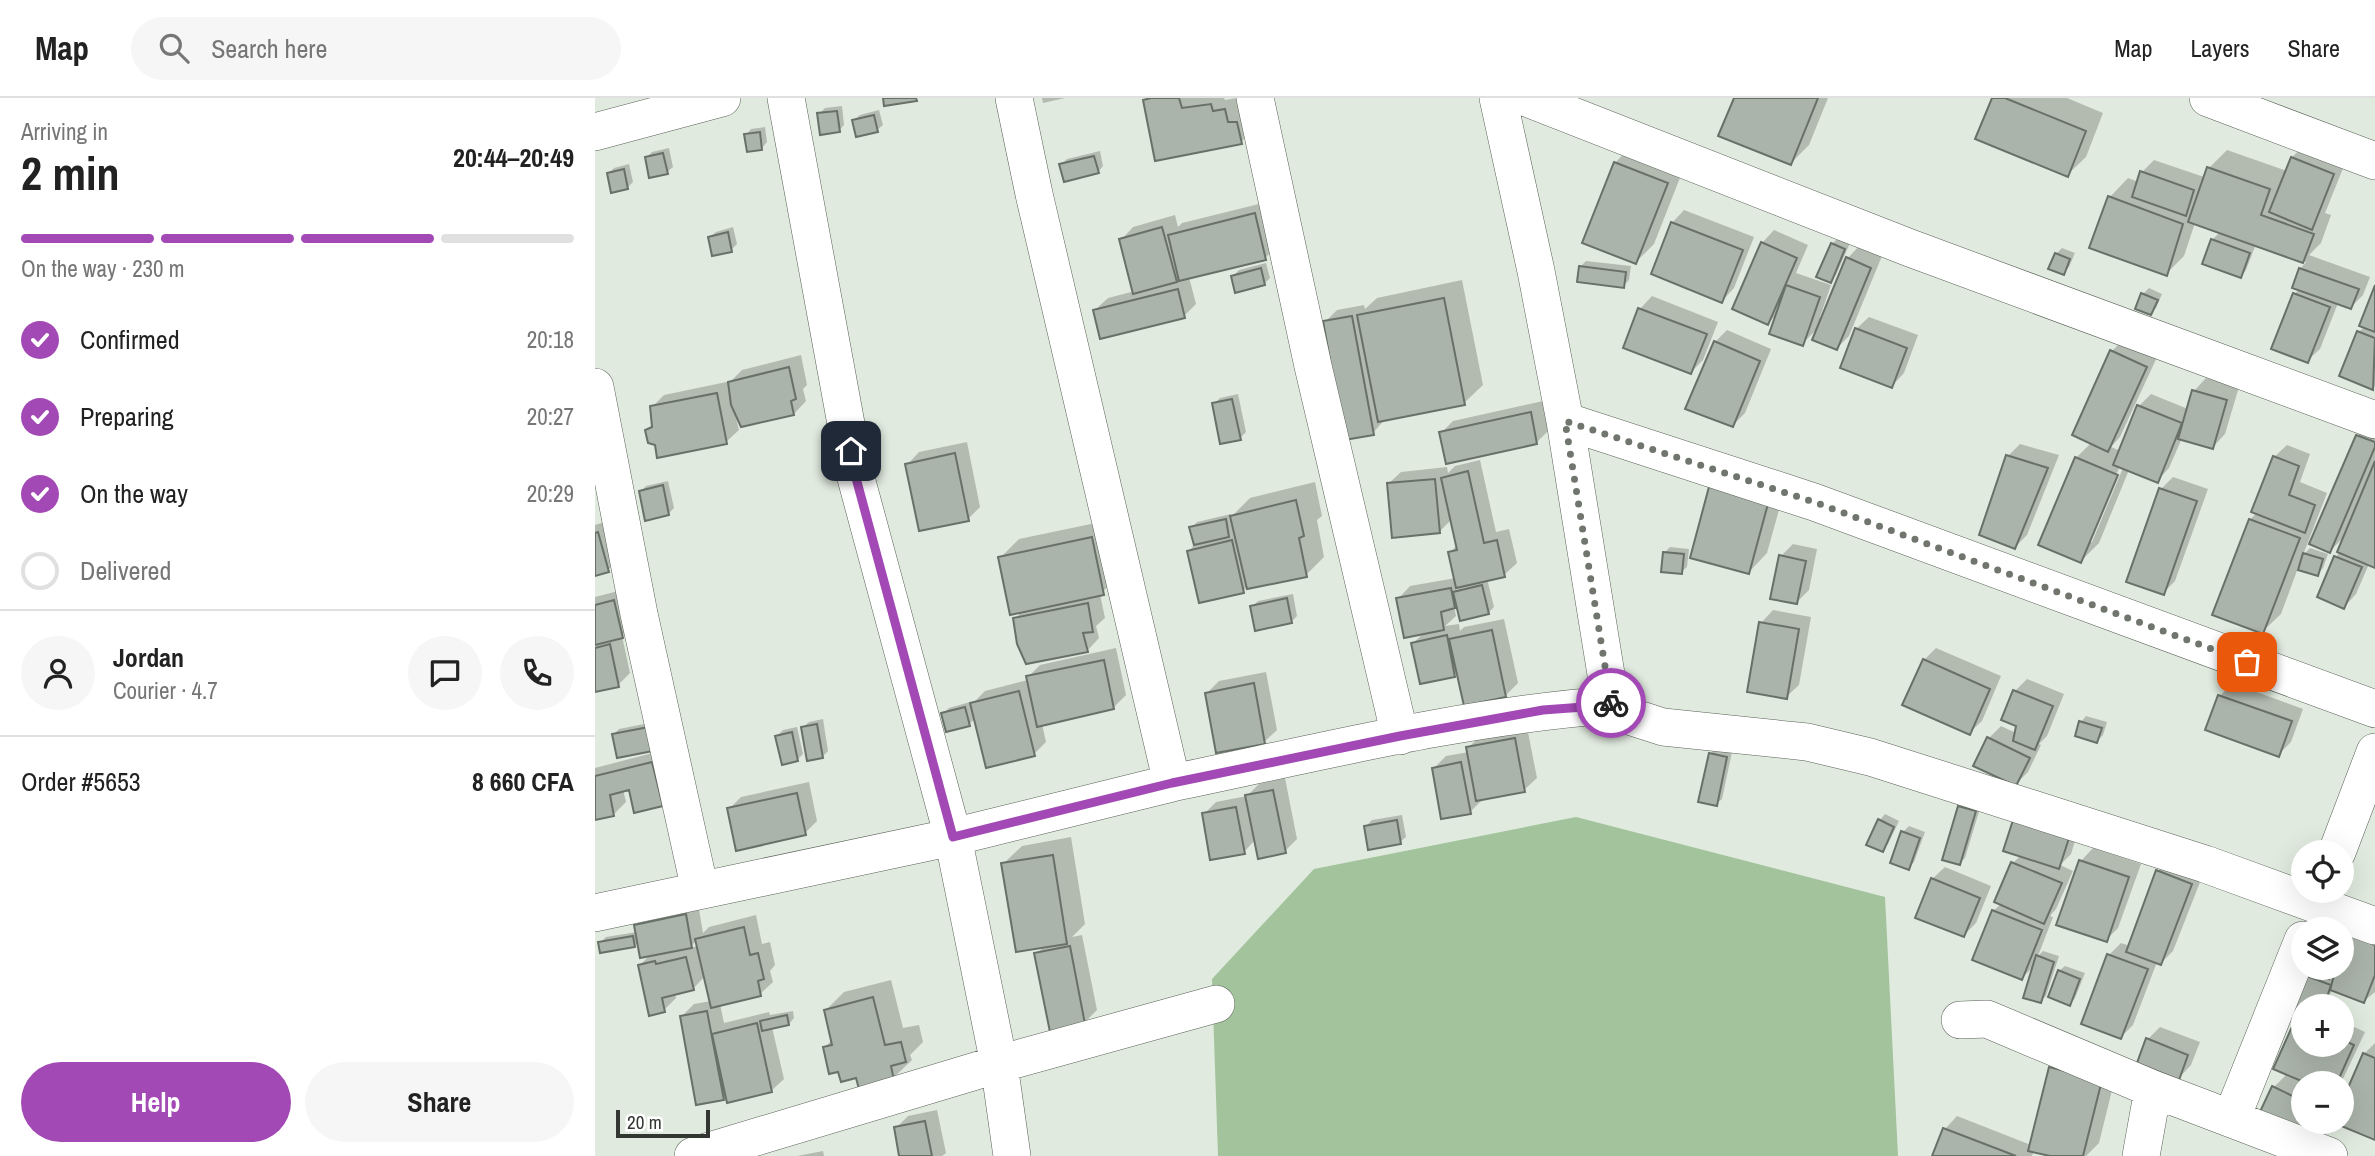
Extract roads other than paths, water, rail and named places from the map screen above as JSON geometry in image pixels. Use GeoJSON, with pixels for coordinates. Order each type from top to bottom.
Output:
{"type":"FeatureCollection","features":[{"type":"Feature","properties":{"kind":"street"},"geometry":{"type":"LineString","coordinates":[[595,132],[722,98]]}},
{"type":"Feature","properties":{"kind":"street"},"geometry":{"type":"LineString","coordinates":[[786,98],[856,478],[953,837],[999,1064],[1012,1156]]}},
{"type":"Feature","properties":{"kind":"street"},"geometry":{"type":"LineString","coordinates":[[1014,98],[1172,783]]}},
{"type":"Feature","properties":{"kind":"street"},"geometry":{"type":"LineString","coordinates":[[1255,98],[1313,366],[1400,736]]}},
{"type":"Feature","properties":{"kind":"street"},"geometry":{"type":"LineString","coordinates":[[1498,98],[1537,271],[1565,421],[1611,705]]}},
{"type":"Feature","properties":{"kind":"street"},"geometry":{"type":"LineString","coordinates":[[1527,98],[1910,248],[2375,420]]}},
{"type":"Feature","properties":{"kind":"street"},"geometry":{"type":"LineString","coordinates":[[2208,98],[2375,161]]}},
{"type":"Feature","properties":{"kind":"street"},"geometry":{"type":"LineString","coordinates":[[595,387],[639,614],[700,891]]}},
{"type":"Feature","properties":{"kind":"street"},"geometry":{"type":"LineString","coordinates":[[1565,421],[1814,502],[2375,709]]}},
{"type":"Feature","properties":{"kind":"street"},"geometry":{"type":"LineString","coordinates":[[595,913],[953,837],[1172,783],[1400,736],[1543,710],[1611,705],[1635,718],[1663,727],[1807,743],[1870,757],[2205,864],[2316,908],[2375,926]]}},
{"type":"Feature","properties":{"kind":"street"},"geometry":{"type":"LineString","coordinates":[[2342,840],[2375,752]]}},
{"type":"Feature","properties":{"kind":"street"},"geometry":{"type":"LineString","coordinates":[[2232,1117],[2291,970]]}},
{"type":"Feature","properties":{"kind":"street"},"geometry":{"type":"LineString","coordinates":[[693,1156],[999,1064],[1216,1004]]}},
{"type":"Feature","properties":{"kind":"street"},"geometry":{"type":"LineString","coordinates":[[1960,1020],[1987,1019],[2153,1088],[2329,1156]]}},
{"type":"Feature","properties":{"kind":"street"},"geometry":{"type":"LineString","coordinates":[[2141,1156],[2153,1088]]}}]}
